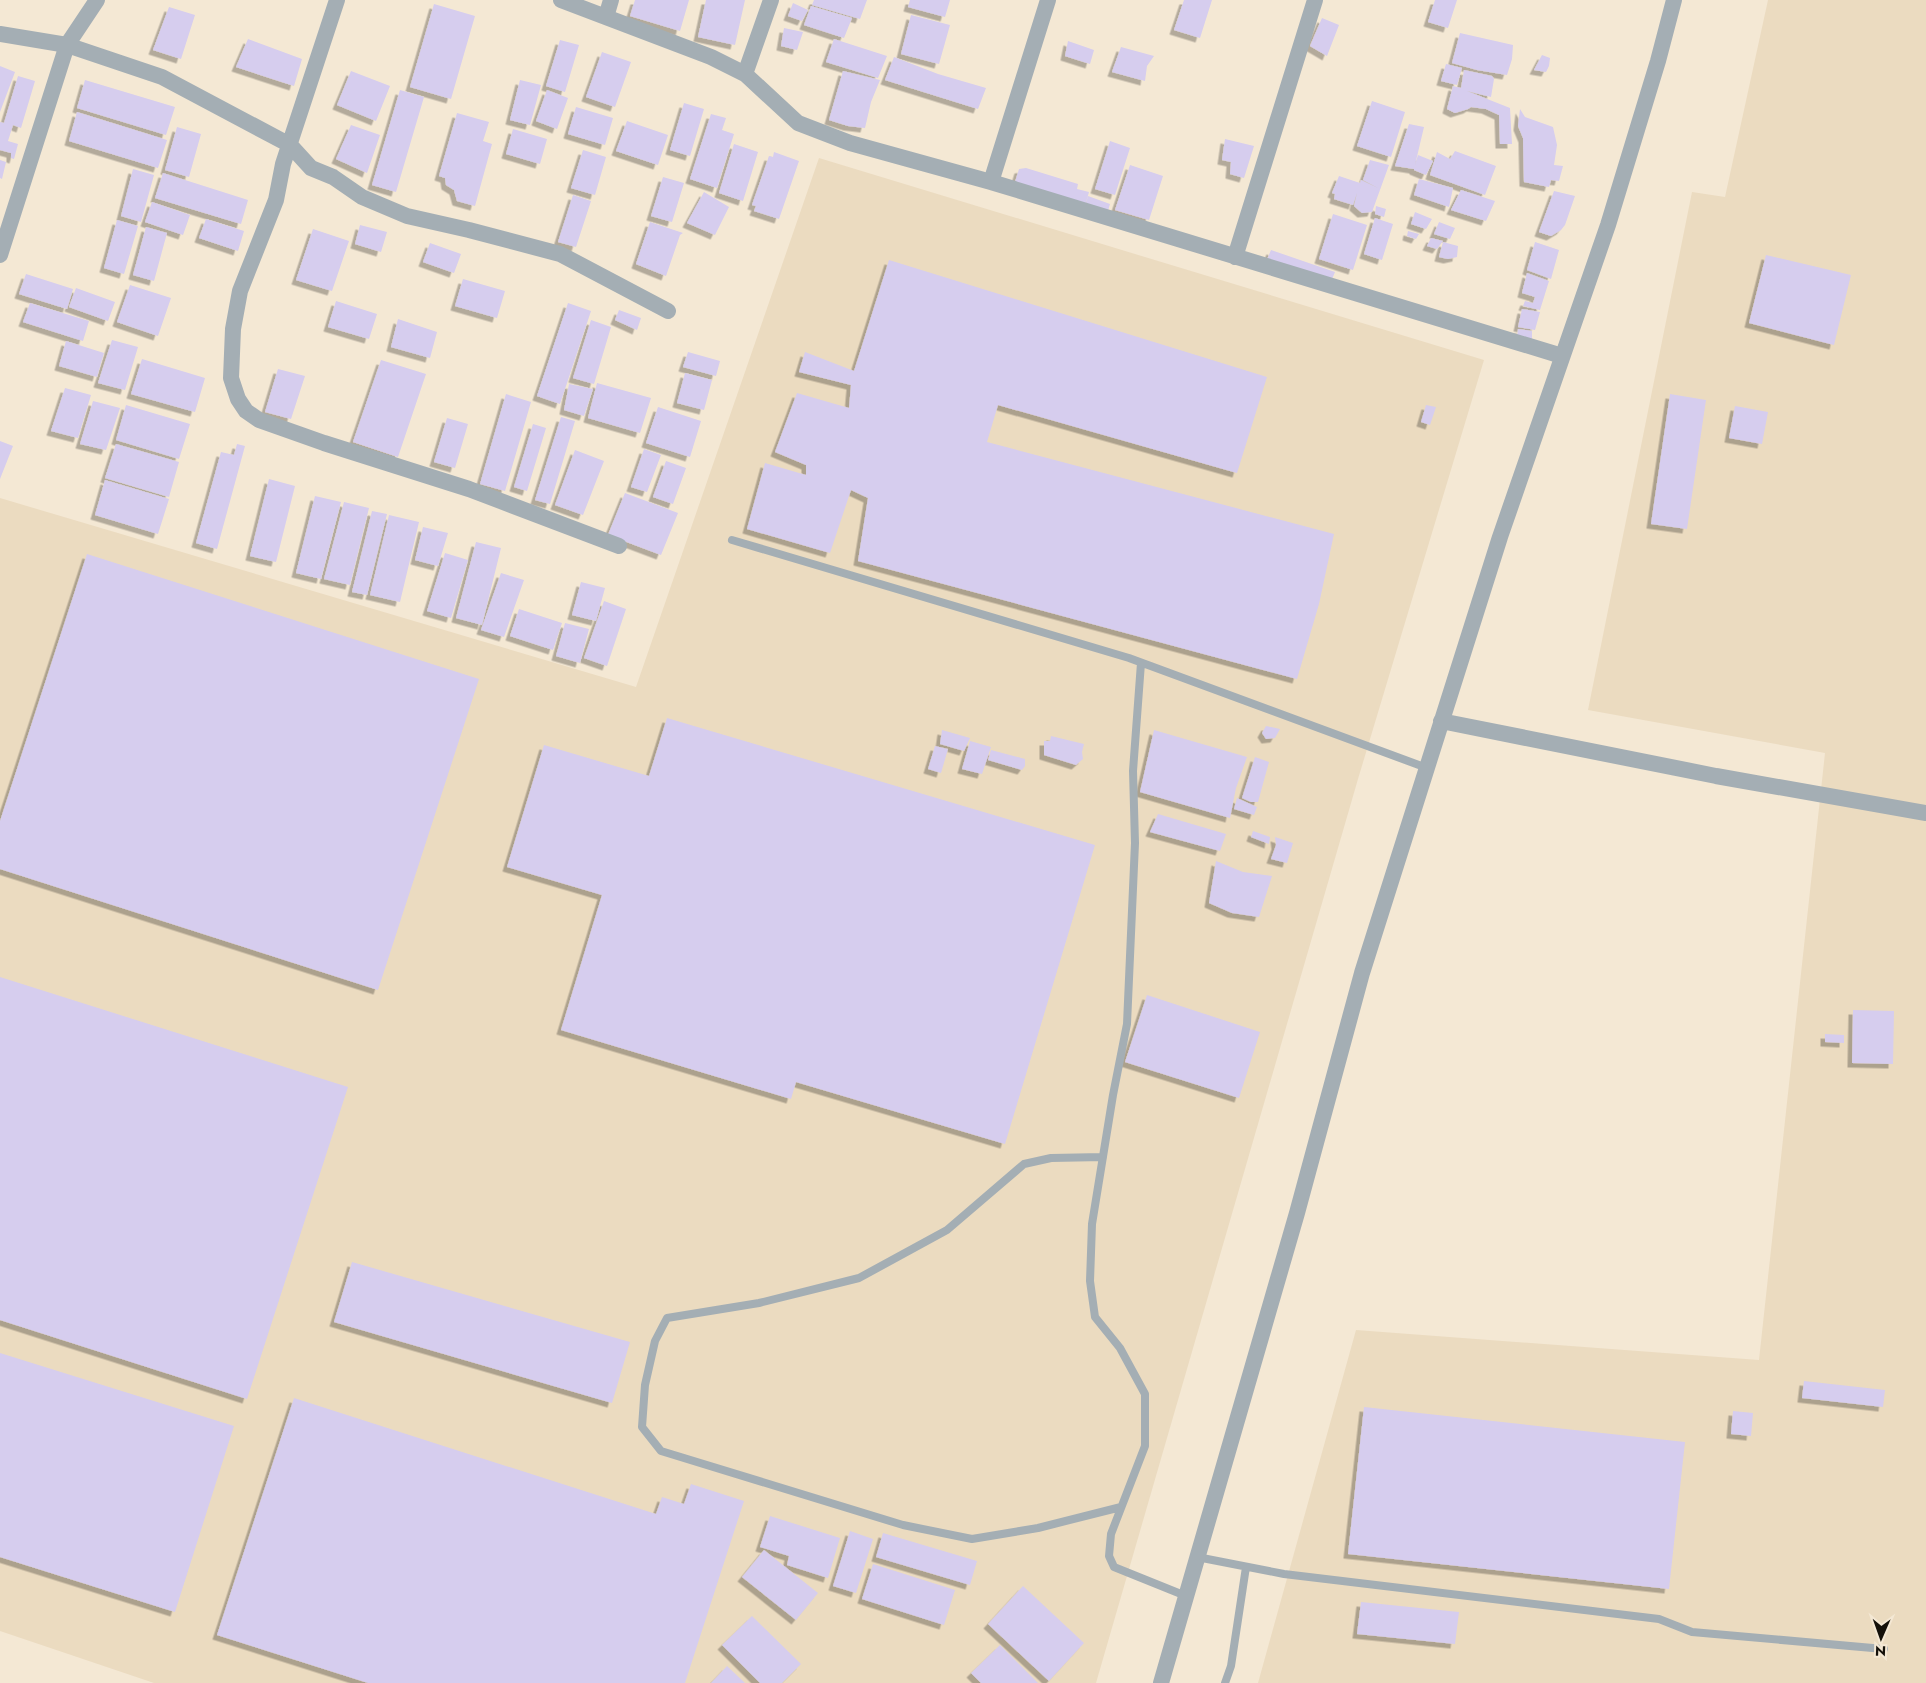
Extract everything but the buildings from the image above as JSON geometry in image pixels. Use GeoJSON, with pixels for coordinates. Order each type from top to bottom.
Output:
{"type":"FeatureCollection","features":[{"type":"Feature","properties":{"kind":"street"},"geometry":{"type":"LineString","coordinates":[[0,255],[67,45],[96,0]]}},
{"type":"Feature","properties":{"kind":"street"},"geometry":{"type":"LineString","coordinates":[[337,0],[283,164],[276,200],[240,290],[233,330],[231,378],[238,399],[246,411],[259,420],[324,443],[469,489],[619,546]]}},
{"type":"Feature","properties":{"kind":"street"},"geometry":{"type":"LineString","coordinates":[[561,0],[711,57],[745,74],[798,123],[850,143],[992,182],[1562,356]]}},
{"type":"Feature","properties":{"kind":"street"},"geometry":{"type":"LineString","coordinates":[[606,17],[611,0]]}},
{"type":"Feature","properties":{"kind":"street"},"geometry":{"type":"LineString","coordinates":[[745,74],[771,0]]}},
{"type":"Feature","properties":{"kind":"street"},"geometry":{"type":"LineString","coordinates":[[992,182],[1048,0]]}},
{"type":"Feature","properties":{"kind":"street"},"geometry":{"type":"LineString","coordinates":[[1235,257],[1315,0]]}},
{"type":"Feature","properties":{"kind":"street"},"geometry":{"type":"LineString","coordinates":[[1161,1683],[1297,1212],[1362,974],[1500,537],[1608,225],[1658,60],[1674,0]]}},
{"type":"Feature","properties":{"kind":"street"},"geometry":{"type":"LineString","coordinates":[[0,34],[67,45],[162,77],[290,145],[311,168],[333,177],[362,197],[407,216],[560,254],[668,311]]}},
{"type":"Feature","properties":{"kind":"street"},"geometry":{"type":"LineString","coordinates":[[1442,721],[1716,776],[1926,813]]}},
{"type":"Feature","properties":{"kind":"lane"},"geometry":{"type":"LineString","coordinates":[[732,540],[1141,663],[1427,768]]}},
{"type":"Feature","properties":{"kind":"lane"},"geometry":{"type":"LineString","coordinates":[[1141,663],[1133,770],[1135,843],[1127,1024],[1092,1224],[1090,1281],[1095,1317],[1120,1348],[1145,1394],[1145,1446],[1111,1534],[1109,1556],[1114,1567],[1186,1596]]}},
{"type":"Feature","properties":{"kind":"lane"},"geometry":{"type":"LineString","coordinates":[[1103,1157],[1051,1158],[1024,1164],[947,1230],[859,1278],[759,1303],[667,1318],[655,1341],[645,1385],[642,1427],[661,1451],[903,1525],[972,1539],[1038,1528],[1121,1507]]}},
{"type":"Feature","properties":{"kind":"lane"},"geometry":{"type":"LineString","coordinates":[[1197,1557],[1284,1574],[1659,1619],[1692,1632],[1884,1649]]}},
{"type":"Feature","properties":{"kind":"lane"},"geometry":{"type":"LineString","coordinates":[[1225,1683],[1231,1666],[1246,1567]]}},
{"type":"Feature","properties":{"kind":"shaded area"},"geometry":{"type":"Polygon","coordinates":[[[1768,0],[1926,0],[1926,1683],[1258,1683],[1356,1330],[1759,1360],[1825,753],[1588,710],[1692,192],[1725,197],[1768,0]]]}},
{"type":"Feature","properties":{"kind":"shaded area"},"geometry":{"type":"Polygon","coordinates":[[[819,158],[1484,360],[1358,779],[1096,1683],[154,1683],[0,1631],[0,498],[636,687],[819,158]]]}}]}
